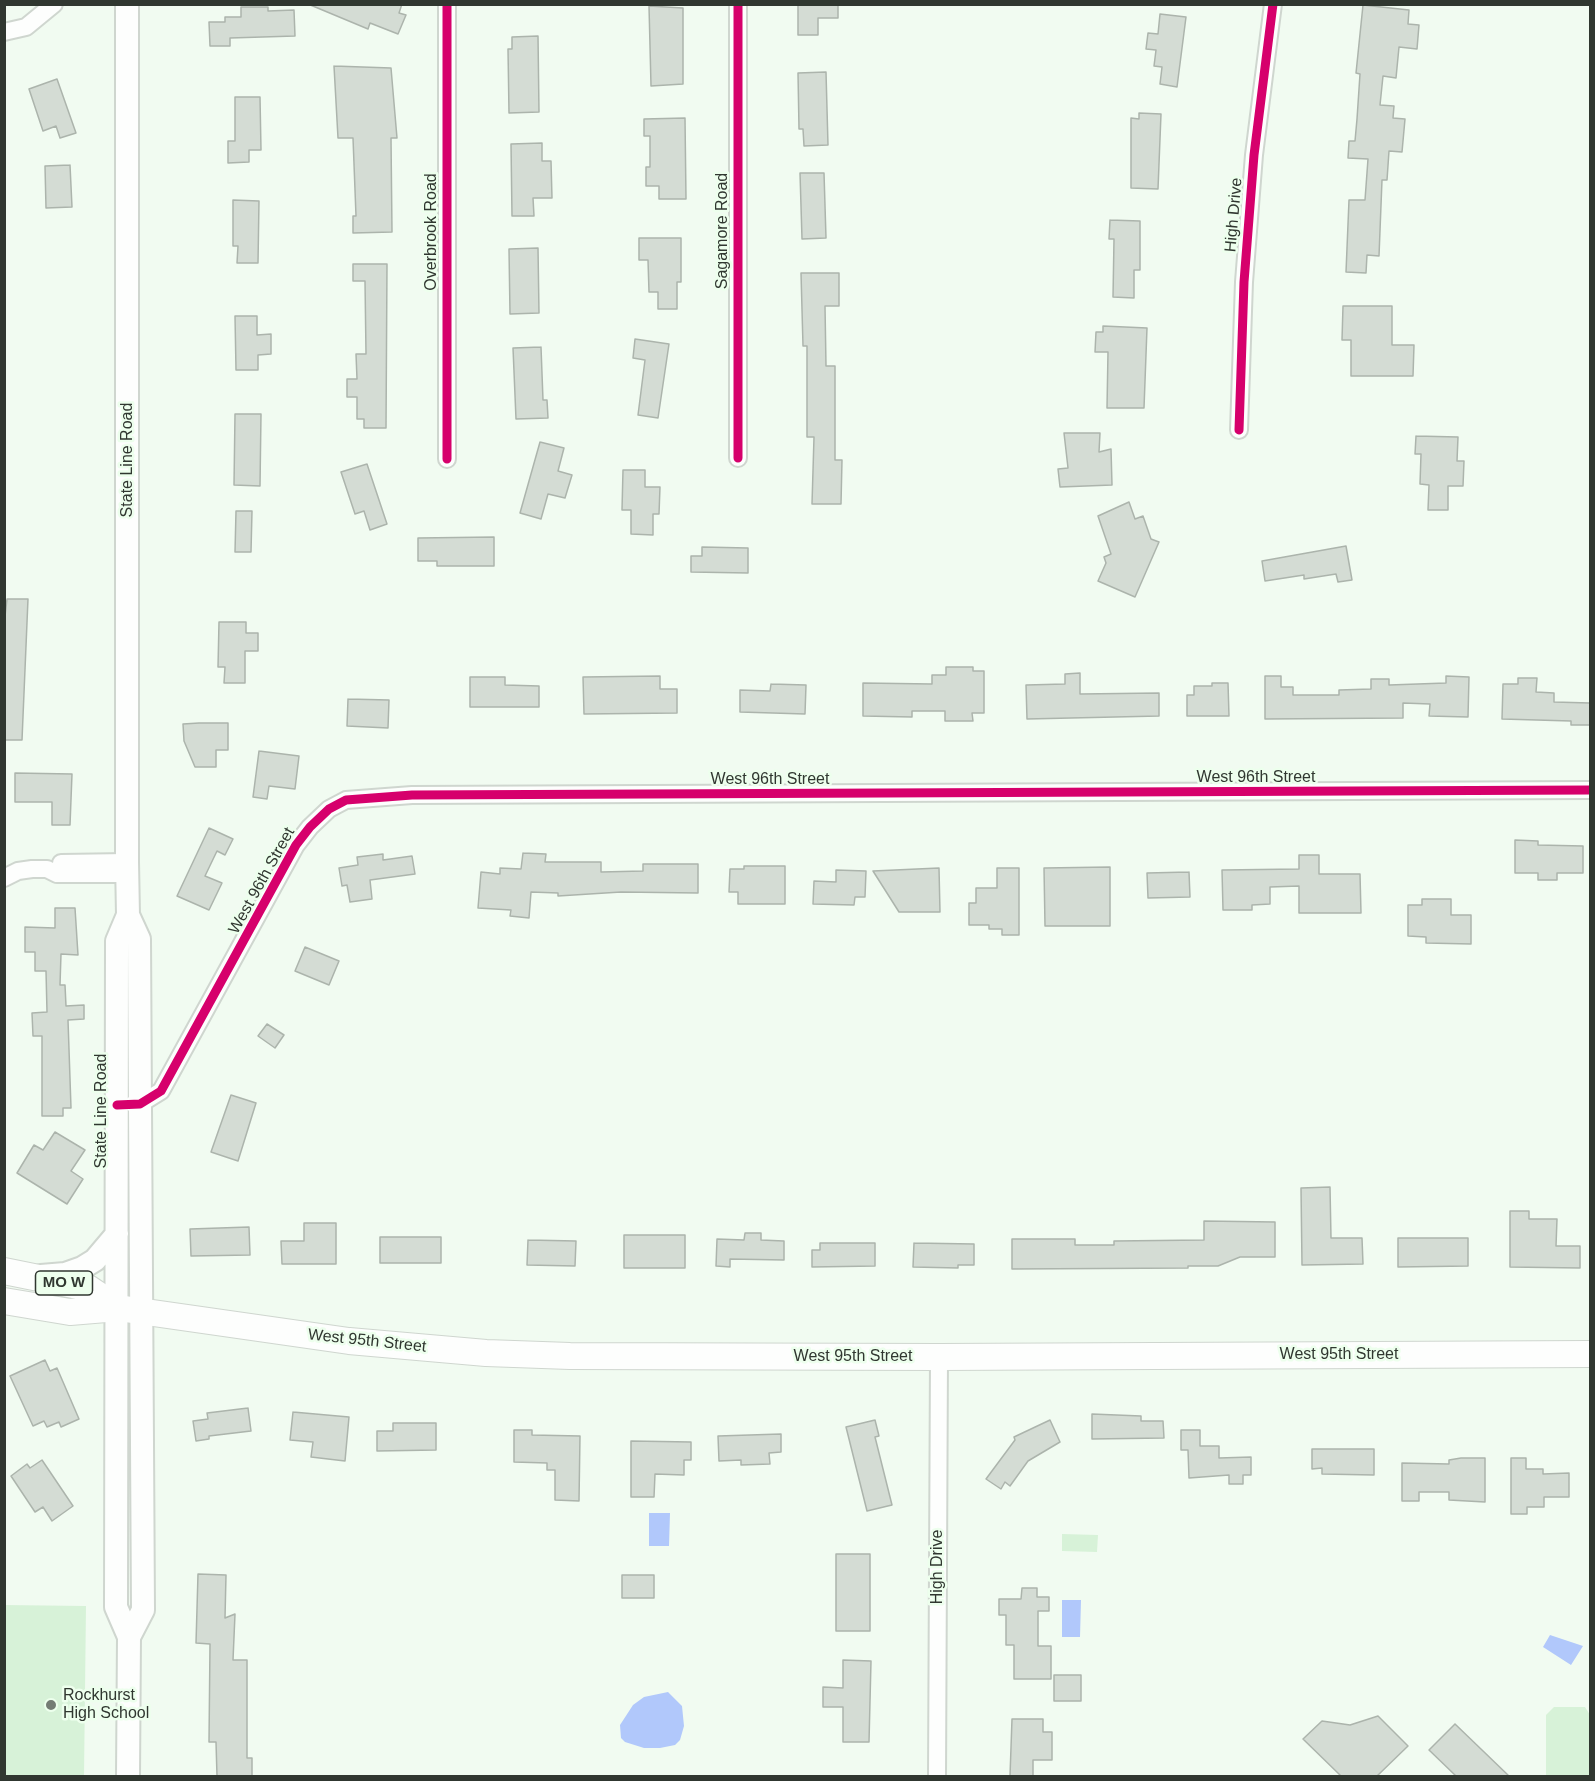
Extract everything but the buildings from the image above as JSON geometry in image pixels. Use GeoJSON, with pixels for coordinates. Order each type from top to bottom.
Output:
{"type":"FeatureCollection","features":[{"type":"Feature","properties":{"kind":"main road","name":"State Line Road"},"geometry":{"type":"LineString","coordinates":[[128,4],[128,915],[117,941],[117,1234],[130,1310]]}},
{"type":"Feature","properties":{"kind":"main road","name":"State Line Road"},"geometry":{"type":"LineString","coordinates":[[128,915],[140,939],[140,1104],[130,1310],[143,1610],[129,1637],[128,1776]]}},
{"type":"Feature","properties":{"kind":"main road"},"geometry":{"type":"LineString","coordinates":[[34,1277],[65,1274],[82,1268],[96,1260],[117,1234]]}},
{"type":"Feature","properties":{"kind":"main road","name":"MO W"},"geometry":{"type":"LineString","coordinates":[[4,1270],[88,1288],[130,1310]]}},
{"type":"Feature","properties":{"kind":"main road","name":"MO W"},"geometry":{"type":"LineString","coordinates":[[4,1301],[70,1312],[130,1310]]}},
{"type":"Feature","properties":{"kind":"main road","name":"West 95th Street"},"geometry":{"type":"LineString","coordinates":[[130,1310],[349,1341],[486,1353],[675,1357],[1590,1354]]}},
{"type":"Feature","properties":{"kind":"street"},"geometry":{"type":"LineString","coordinates":[[4,32],[26,27],[54,4]]}},
{"type":"Feature","properties":{"kind":"street","name":"Overbrook Road"},"geometry":{"type":"LineString","coordinates":[[447,4],[447,459]]}},
{"type":"Feature","properties":{"kind":"street","name":"Sagamore Road"},"geometry":{"type":"LineString","coordinates":[[738,4],[738,458]]}},
{"type":"Feature","properties":{"kind":"street","name":"High Drive"},"geometry":{"type":"LineString","coordinates":[[1239,430],[1247,236],[1254,155],[1273,4]]}},
{"type":"Feature","properties":{"kind":"street","name":"West 96th Street"},"geometry":{"type":"LineString","coordinates":[[140,1104],[161,1090],[296,845],[310,827],[329,809],[346,800],[412,795],[1590,790]]}},
{"type":"Feature","properties":{"kind":"street"},"geometry":{"type":"LineString","coordinates":[[4,878],[18,871],[47,869],[57,874],[127,868]]}},
{"type":"Feature","properties":{"kind":"street"},"geometry":{"type":"LineString","coordinates":[[117,1105],[140,1104]]}},
{"type":"Feature","properties":{"kind":"street","name":"High Drive"},"geometry":{"type":"LineString","coordinates":[[937,1776],[939,1357]]}},
{"type":"Feature","properties":{"kind":"green space"},"geometry":{"type":"Polygon","coordinates":[[[1062,1534],[1098,1535],[1097,1552],[1062,1551],[1062,1534]]]}},
{"type":"Feature","properties":{"kind":"green space","name":"Rockhurst High School"},"geometry":{"type":"Polygon","coordinates":[[[5,1605],[86,1606],[84,1776],[5,1776],[5,1605]]]}},
{"type":"Feature","properties":{"kind":"green space"},"geometry":{"type":"Polygon","coordinates":[[[1554,1707],[1585,1707],[1590,1715],[1590,1776],[1546,1776],[1546,1715],[1554,1707]]]}},
{"type":"Feature","properties":{"kind":"water"},"geometry":{"type":"Polygon","coordinates":[[[649,1513],[670,1513],[669,1546],[649,1546],[649,1513]]]}},
{"type":"Feature","properties":{"kind":"water"},"geometry":{"type":"Polygon","coordinates":[[[1062,1600],[1081,1600],[1080,1637],[1062,1637],[1062,1600]]]}},
{"type":"Feature","properties":{"kind":"water"},"geometry":{"type":"Polygon","coordinates":[[[1550,1635],[1583,1646],[1571,1665],[1543,1647],[1550,1635]]]}},
{"type":"Feature","properties":{"kind":"water"},"geometry":{"type":"Polygon","coordinates":[[[668,1692],[682,1706],[684,1726],[680,1740],[675,1745],[660,1748],[644,1748],[625,1742],[621,1738],[620,1725],[633,1705],[644,1697],[668,1692]]]}},
{"type":"Feature","properties":{"kind":"cycle path"},"geometry":{"type":"LineString","coordinates":[[447,4],[447,459]]}},
{"type":"Feature","properties":{"kind":"cycle path"},"geometry":{"type":"LineString","coordinates":[[738,4],[738,458]]}},
{"type":"Feature","properties":{"kind":"cycle path"},"geometry":{"type":"LineString","coordinates":[[1239,430],[1244,282],[1254,155],[1273,4]]}},
{"type":"Feature","properties":{"kind":"cycle path"},"geometry":{"type":"LineString","coordinates":[[117,1105],[140,1104],[161,1091],[296,845],[310,827],[329,809],[346,800],[412,795],[1590,790]]}},
{"type":"Feature","properties":{"kind":"place","name":"Rockhurst High School"},"geometry":{"type":"Point","coordinates":[51,1705]}}]}
